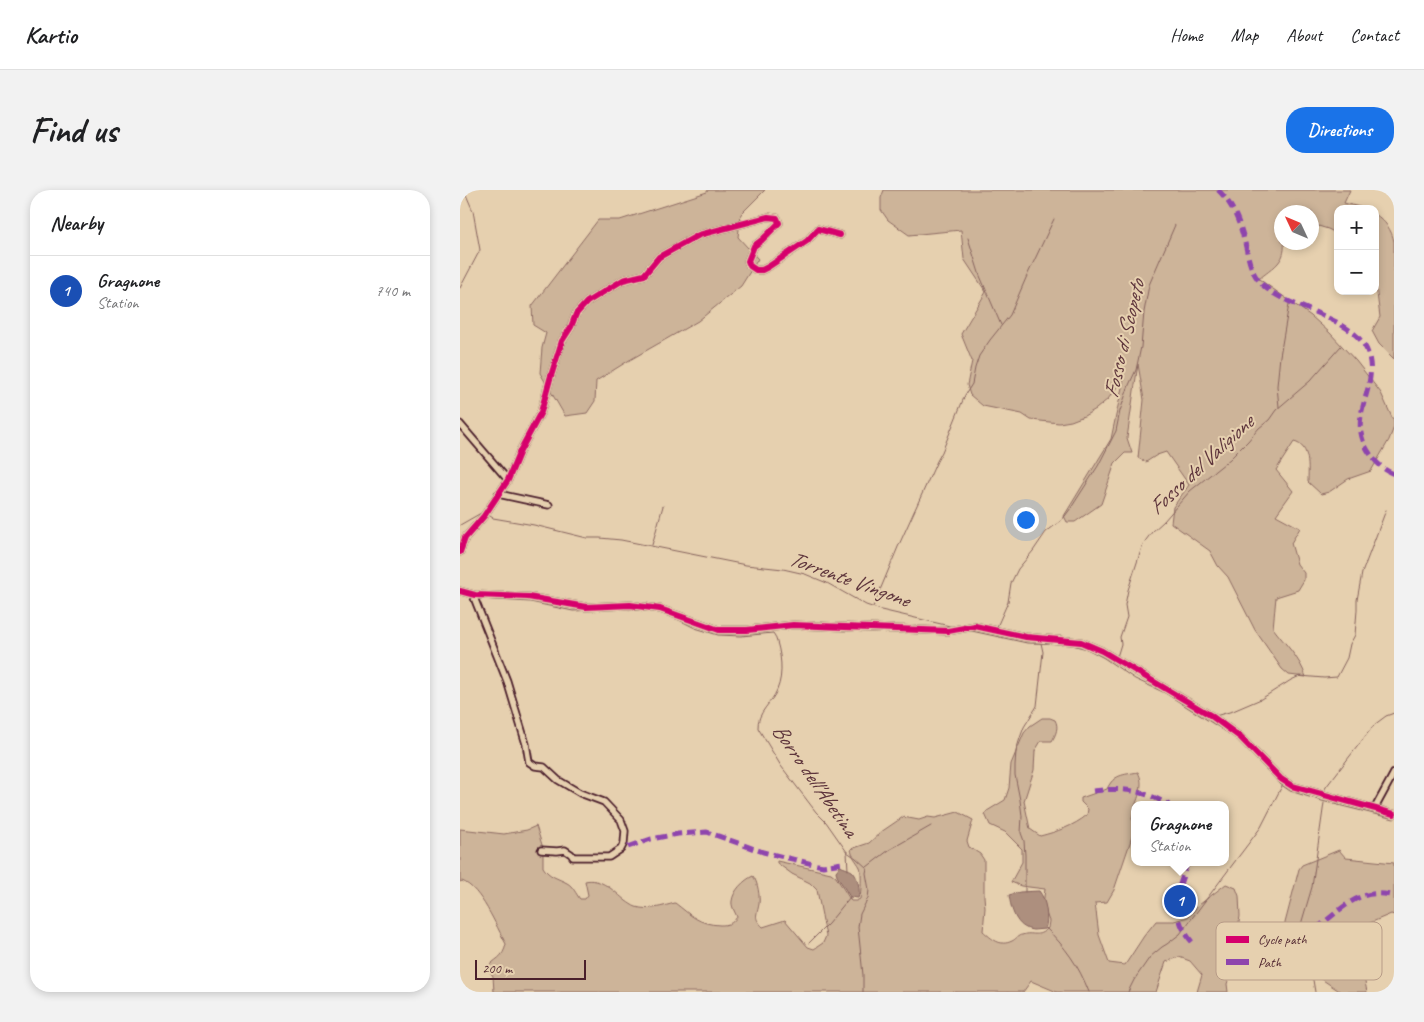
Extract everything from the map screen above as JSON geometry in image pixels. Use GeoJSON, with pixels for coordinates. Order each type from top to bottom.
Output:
{"type":"FeatureCollection","features":[{"type":"Feature","properties":{"kind":"street"},"geometry":{"type":"LineString","coordinates":[[460,552],[465,538],[484,516],[508,480],[520,451],[541,412],[562,341],[571,327],[576,314],[587,302],[623,280],[644,275],[659,257],[699,235],[768,217],[777,218],[779,222],[754,246],[750,254],[748,261],[750,266],[756,270],[762,270],[806,240],[818,229],[840,235]]}},
{"type":"Feature","properties":{"kind":"street"},"geometry":{"type":"LineString","coordinates":[[460,424],[508,480]]}},
{"type":"Feature","properties":{"kind":"street"},"geometry":{"type":"LineString","coordinates":[[498,494],[549,505]]}},
{"type":"Feature","properties":{"kind":"street"},"geometry":{"type":"LineString","coordinates":[[460,592],[473,595],[528,597],[586,607],[630,605],[660,609],[719,630],[747,630],[793,625],[948,631],[975,626],[1026,637],[1080,642],[1102,651],[1213,717],[1240,738],[1281,779],[1297,788],[1394,814]]}},
{"type":"Feature","properties":{"kind":"street"},"geometry":{"type":"LineString","coordinates":[[473,595],[507,681],[526,744],[529,762],[535,766],[544,767],[558,780],[580,793],[604,802],[621,820],[625,831],[621,849],[609,857],[573,857],[565,850],[557,852],[541,850]]}},
{"type":"Feature","properties":{"kind":"street"},"geometry":{"type":"LineString","coordinates":[[1375,808],[1394,773]]}},
{"type":"Feature","properties":{"kind":"shaded area"},"geometry":{"type":"Polygon","coordinates":[[[708,190],[765,190],[741,214],[738,237],[758,259],[741,286],[698,321],[596,381],[595,401],[587,413],[565,416],[540,373],[542,348],[546,333],[533,325],[532,306],[598,220],[620,220],[707,192],[708,190]]]}},
{"type":"Feature","properties":{"kind":"shaded area"},"geometry":{"type":"Polygon","coordinates":[[[884,190],[1350,190],[1344,203],[1352,205],[1334,205],[1334,232],[1319,226],[1319,205],[1274,205],[1274,250],[1284,250],[1283,255],[1273,268],[1259,279],[1311,316],[1330,333],[1356,361],[1381,393],[1394,422],[1389,440],[1371,471],[1348,479],[1329,492],[1321,494],[1308,482],[1306,453],[1299,444],[1294,442],[1276,470],[1293,491],[1276,515],[1300,528],[1291,543],[1297,564],[1304,573],[1304,580],[1298,590],[1276,597],[1273,628],[1296,657],[1306,677],[1289,675],[1282,669],[1255,630],[1228,577],[1218,566],[1210,551],[1171,523],[1173,507],[1189,485],[1166,452],[1146,462],[1138,458],[1144,400],[1138,364],[1127,438],[1132,453],[1125,453],[1115,463],[1101,504],[1075,522],[1067,522],[1064,516],[1111,439],[1124,378],[1108,399],[1096,409],[1071,421],[1059,423],[1031,420],[1022,414],[983,406],[970,395],[967,385],[972,361],[961,334],[986,292],[964,259],[961,230],[909,235],[888,220],[881,210],[881,198],[884,190]]]}},
{"type":"Feature","properties":{"kind":"shaded area"},"geometry":{"type":"Polygon","coordinates":[[[1379,217],[1388,226],[1394,242],[1394,359],[1379,344],[1372,331],[1380,317],[1377,295],[1379,295],[1379,217]]]}},
{"type":"Feature","properties":{"kind":"shaded area"},"geometry":{"type":"Polygon","coordinates":[[[1042,718],[1055,720],[1057,725],[1052,741],[1041,741],[1035,751],[1034,770],[1024,801],[1030,829],[1040,836],[1065,828],[1087,815],[1088,809],[1081,802],[1081,798],[1107,789],[1113,780],[1120,776],[1138,772],[1140,777],[1140,790],[1137,801],[1131,801],[1131,840],[1114,890],[1107,902],[1095,903],[1099,935],[1109,963],[1125,965],[1156,921],[1174,921],[1188,917],[1199,905],[1226,884],[1236,888],[1239,896],[1240,916],[1239,922],[1216,922],[1216,980],[1228,980],[1228,992],[1197,992],[1202,975],[1190,961],[1179,957],[1166,962],[1156,992],[1057,992],[1031,981],[1023,992],[494,992],[493,976],[487,968],[501,956],[506,944],[482,899],[469,885],[462,881],[460,882],[460,829],[504,834],[527,830],[536,826],[543,848],[543,867],[551,875],[569,884],[580,899],[585,899],[588,895],[585,881],[597,881],[636,907],[661,907],[675,903],[701,921],[712,924],[732,923],[737,917],[732,905],[734,893],[746,880],[753,876],[759,894],[756,916],[760,924],[763,927],[785,920],[808,947],[814,949],[823,943],[826,936],[817,890],[810,883],[792,874],[777,863],[777,861],[831,873],[836,877],[851,901],[856,901],[860,899],[861,873],[851,849],[869,843],[903,817],[919,820],[958,812],[973,820],[967,841],[969,847],[980,854],[984,860],[985,908],[983,931],[1000,943],[1008,943],[1021,935],[1041,933],[1048,928],[1049,921],[1043,905],[1045,889],[1021,886],[1011,882],[1022,862],[1022,849],[1005,832],[990,825],[985,814],[1005,800],[1009,788],[1011,764],[1024,733],[1030,726],[1042,718]]]}},
{"type":"Feature","properties":{"kind":"shaded area"},"geometry":{"type":"Polygon","coordinates":[[[1339,850],[1346,858],[1394,863],[1394,915],[1391,914],[1372,922],[1285,922],[1299,869],[1302,865],[1339,850]]]}},
{"type":"Feature","properties":{"kind":"shaded area"},"geometry":{"type":"Polygon","coordinates":[[[840,866],[852,871],[856,876],[859,888],[858,898],[850,897],[837,876],[836,871],[840,866]]]}},
{"type":"Feature","properties":{"kind":"shaded area"},"geometry":{"type":"Polygon","coordinates":[[[1039,891],[1045,904],[1046,925],[1045,929],[1033,930],[1022,926],[1018,922],[1011,906],[1009,895],[1020,892],[1039,891]]]}},
{"type":"Feature","properties":{"kind":"shaded area"},"geometry":{"type":"Polygon","coordinates":[[[1323,980],[1365,980],[1367,992],[1341,992],[1323,980]]]}},
{"type":"Feature","properties":{"kind":"waterway"},"geometry":{"type":"LineString","coordinates":[[460,288],[480,250],[473,211],[464,190]]}},
{"type":"Feature","properties":{"kind":"waterway"},"geometry":{"type":"LineString","coordinates":[[873,607],[898,547],[942,452],[965,395],[972,384],[979,356],[1010,315],[1054,219]]}},
{"type":"Feature","properties":{"kind":"waterway","name":"Fosso di Scopeto"},"geometry":{"type":"LineString","coordinates":[[996,629],[1008,602],[1011,583],[1018,569],[1046,532],[1062,520],[1071,508],[1098,466],[1116,431],[1120,411],[1136,370],[1149,285],[1175,225]]}},
{"type":"Feature","properties":{"kind":"waterway"},"geometry":{"type":"LineString","coordinates":[[968,238],[980,276],[1001,325]]}},
{"type":"Feature","properties":{"kind":"waterway"},"geometry":{"type":"LineString","coordinates":[[1279,407],[1277,386],[1289,304]]}},
{"type":"Feature","properties":{"kind":"waterway","name":"Fosso del Valigione"},"geometry":{"type":"LineString","coordinates":[[1117,657],[1121,644],[1120,637],[1127,617],[1125,605],[1128,590],[1143,544],[1190,491],[1230,459],[1269,420],[1276,410],[1310,381],[1341,346]]}},
{"type":"Feature","properties":{"kind":"waterway"},"geometry":{"type":"LineString","coordinates":[[652,545],[663,506]]}},
{"type":"Feature","properties":{"kind":"waterway"},"geometry":{"type":"LineString","coordinates":[[1215,716],[1233,711],[1261,699],[1300,676],[1337,677],[1347,658],[1350,644],[1355,635],[1357,600],[1362,573],[1386,510]]}},
{"type":"Feature","properties":{"kind":"waterway","name":"Torrente Vingone"},"geometry":{"type":"LineString","coordinates":[[460,525],[484,513]]}},
{"type":"Feature","properties":{"kind":"waterway","name":"Torrente Vingone"},"geometry":{"type":"LineString","coordinates":[[487,514],[493,518],[534,525],[587,538],[621,540],[746,565],[783,569],[805,574],[827,583],[866,605],[954,627]]}},
{"type":"Feature","properties":{"kind":"waterway","name":"Borro dell'Abetina"},"geometry":{"type":"LineString","coordinates":[[460,588],[472,592]]}},
{"type":"Feature","properties":{"kind":"waterway","name":"Borro dell'Abetina"},"geometry":{"type":"LineString","coordinates":[[478,599],[530,602],[573,611],[620,609],[667,614]]}},
{"type":"Feature","properties":{"kind":"waterway","name":"Borro dell'Abetina"},"geometry":{"type":"LineString","coordinates":[[673,617],[695,628],[718,635],[741,636],[773,633],[775,636],[780,656],[779,684],[775,695],[762,712],[758,728],[781,766],[816,812],[826,822],[847,852],[867,868],[868,898],[860,914],[858,927],[863,992]]}},
{"type":"Feature","properties":{"kind":"waterway","name":"Torrente Vingone"},"geometry":{"type":"LineString","coordinates":[[967,630],[1027,643],[1068,644],[1087,649],[1135,679],[1165,693],[1231,735],[1280,784],[1290,791],[1394,819]]}},
{"type":"Feature","properties":{"kind":"waterway"},"geometry":{"type":"LineString","coordinates":[[1025,892],[1024,841],[1021,833],[1022,816],[1015,765],[1016,751],[1024,727],[1037,706],[1043,652],[1041,643]]}},
{"type":"Feature","properties":{"kind":"waterway"},"geometry":{"type":"LineString","coordinates":[[1323,793],[1374,725],[1386,716],[1394,713]]}},
{"type":"Feature","properties":{"kind":"waterway"},"geometry":{"type":"LineString","coordinates":[[1128,992],[1150,957],[1180,934],[1261,827],[1282,786]]}},
{"type":"Feature","properties":{"kind":"waterway"},"geometry":{"type":"LineString","coordinates":[[1302,922],[1312,887],[1324,803]]}},
{"type":"Feature","properties":{"kind":"waterway"},"geometry":{"type":"LineString","coordinates":[[867,867],[889,850],[931,826]]}},
{"type":"Feature","properties":{"kind":"waterway"},"geometry":{"type":"LineString","coordinates":[[847,852],[848,870]]}},
{"type":"Feature","properties":{"kind":"waterway"},"geometry":{"type":"LineString","coordinates":[[809,943],[828,924],[850,897]]}},
{"type":"Feature","properties":{"kind":"waterway"},"geometry":{"type":"LineString","coordinates":[[1045,927],[1071,957],[1089,992]]}},
{"type":"Feature","properties":{"kind":"waterway"},"geometry":{"type":"LineString","coordinates":[[1313,980],[1315,992]]}},
{"type":"Feature","properties":{"kind":"marked path"},"geometry":{"type":"LineString","coordinates":[[1218,190],[1237,219],[1250,265],[1260,282],[1276,295],[1337,322],[1361,341],[1368,353],[1370,380],[1361,416],[1360,429],[1363,441],[1371,455],[1384,469],[1394,474]]}},
{"type":"Feature","properties":{"kind":"marked path"},"geometry":{"type":"LineString","coordinates":[[1093,791],[1114,789],[1132,791],[1162,801]]}},
{"type":"Feature","properties":{"kind":"marked path"},"geometry":{"type":"LineString","coordinates":[[628,847],[651,839],[678,834],[707,832],[763,852],[813,864],[823,866],[843,863]]}},
{"type":"Feature","properties":{"kind":"marked path"},"geometry":{"type":"LineString","coordinates":[[1186,866],[1178,892],[1177,906],[1179,920],[1193,943]]}},
{"type":"Feature","properties":{"kind":"marked path"},"geometry":{"type":"LineString","coordinates":[[1324,922],[1346,905],[1363,896],[1372,894],[1394,896]]}},
{"type":"Feature","properties":{"kind":"cycle path"},"geometry":{"type":"LineString","coordinates":[[460,552],[465,538],[484,516],[508,480],[520,451],[541,412],[562,341],[571,327],[576,314],[587,302],[623,280],[644,275],[659,257],[699,235],[768,217],[777,218],[779,223],[754,246],[748,261],[750,266],[756,270],[768,267],[807,241],[818,229],[840,235]]}},
{"type":"Feature","properties":{"kind":"cycle path"},"geometry":{"type":"LineString","coordinates":[[460,591],[475,595],[528,597],[586,607],[630,605],[660,609],[719,630],[747,630],[793,625],[948,631],[975,626],[1026,637],[1081,642],[1102,651],[1210,715],[1240,737],[1281,779],[1292,786],[1394,814]]}},
{"type":"Feature","properties":{"kind":"place","name":"Gragnone"},"geometry":{"type":"Point","coordinates":[1180,901]}}]}
